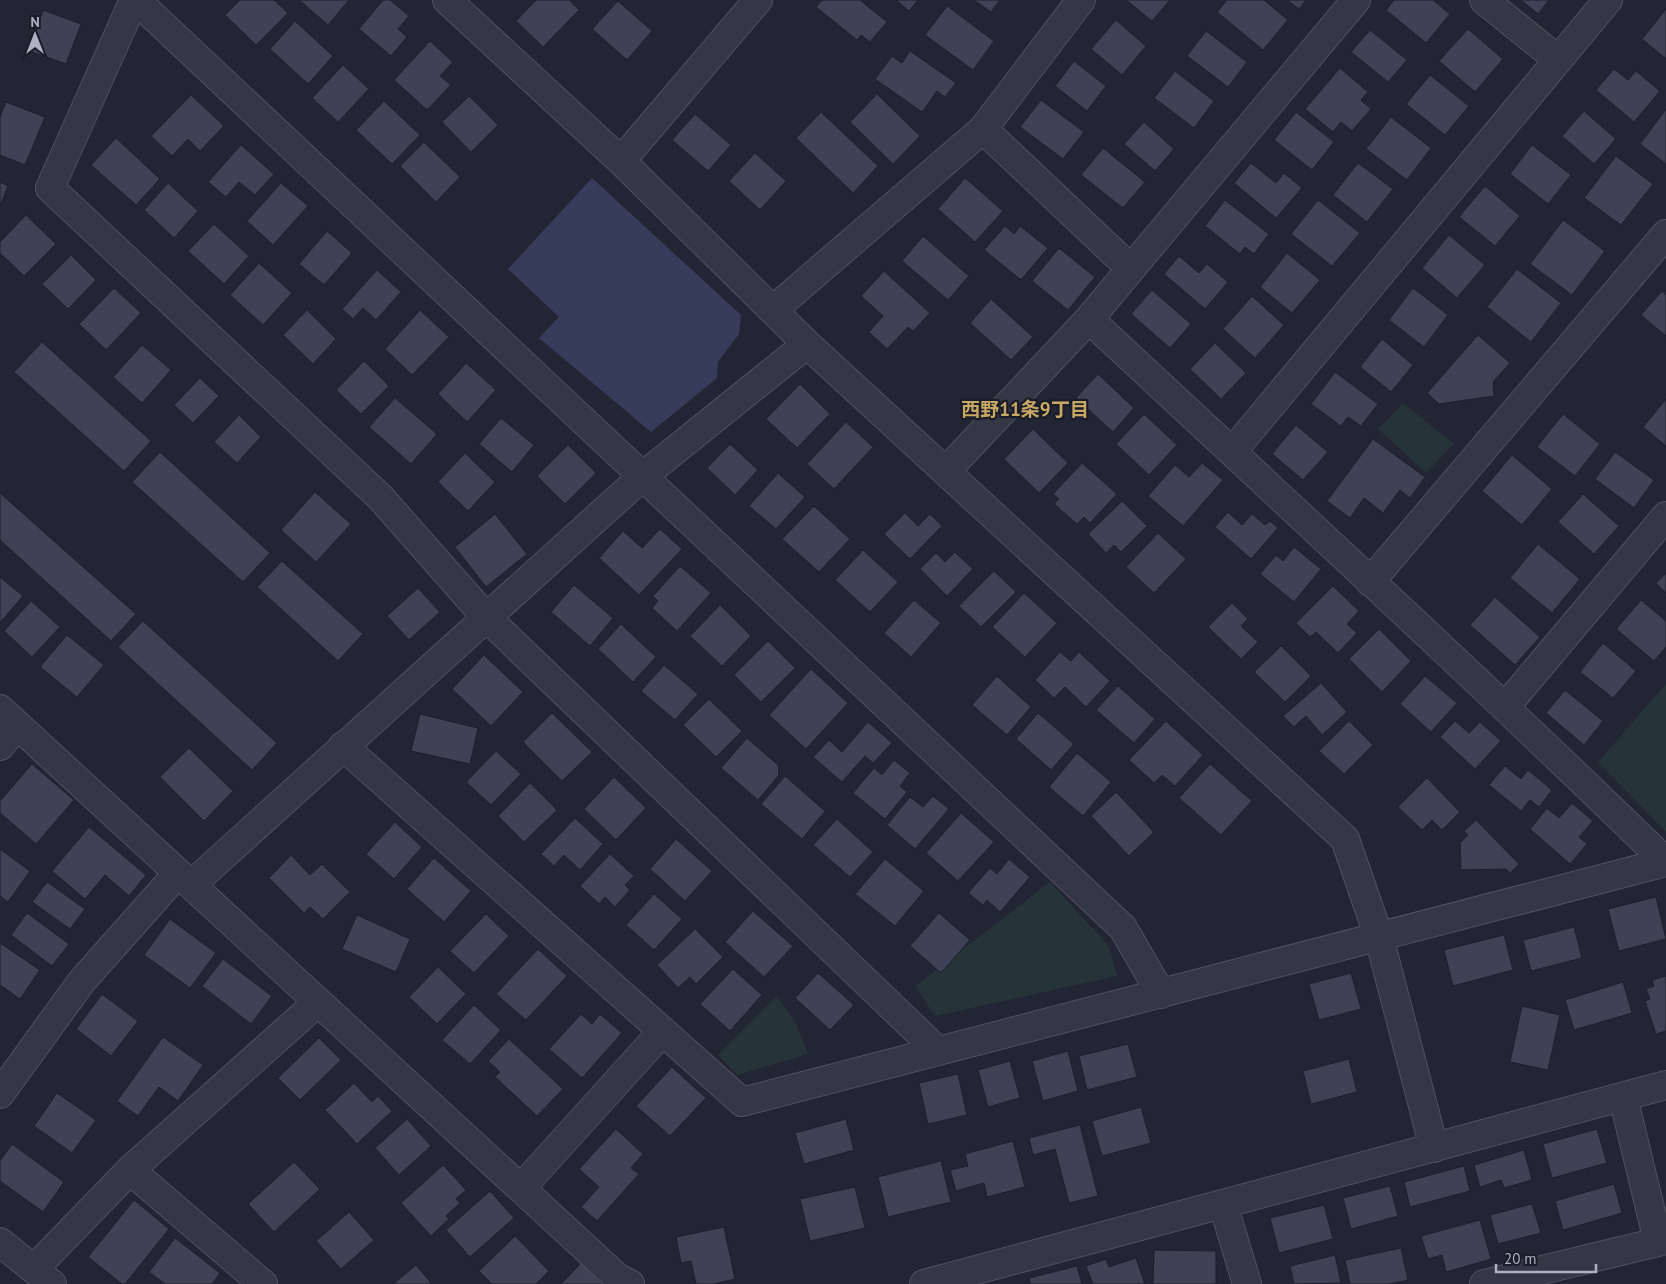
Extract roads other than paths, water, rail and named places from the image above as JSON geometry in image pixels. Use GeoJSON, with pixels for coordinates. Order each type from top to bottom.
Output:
{"type":"FeatureCollection","features":[{"type":"Feature","properties":{"kind":"street"},"geometry":{"type":"LineString","coordinates":[[938,1051],[485,616],[380,497],[50,188],[135,0],[1123,928],[1161,994]]}},
{"type":"Feature","properties":{"kind":"street"},"geometry":{"type":"LineString","coordinates":[[447,0],[621,161],[807,344],[947,470],[1345,838],[1379,937],[1434,1148]]}},
{"type":"Feature","properties":{"kind":"street"},"geometry":{"type":"LineString","coordinates":[[621,161],[758,0]]}},
{"type":"Feature","properties":{"kind":"street"},"geometry":{"type":"LineString","coordinates":[[773,310],[983,129],[1081,0]]}},
{"type":"Feature","properties":{"kind":"street"},"geometry":{"type":"LineString","coordinates":[[947,470],[1089,319],[1356,0]]}},
{"type":"Feature","properties":{"kind":"street"},"geometry":{"type":"LineString","coordinates":[[1484,0],[1557,59]]}},
{"type":"Feature","properties":{"kind":"street"},"geometry":{"type":"LineString","coordinates":[[1232,452],[1608,0]]}},
{"type":"Feature","properties":{"kind":"street"},"geometry":{"type":"LineString","coordinates":[[983,129],[1130,268]]}},
{"type":"Feature","properties":{"kind":"street"},"geometry":{"type":"LineString","coordinates":[[1370,582],[1666,234]]}},
{"type":"Feature","properties":{"kind":"street"},"geometry":{"type":"LineString","coordinates":[[1089,319],[1370,582],[1506,706],[1666,862]]}},
{"type":"Feature","properties":{"kind":"street"},"geometry":{"type":"LineString","coordinates":[[0,1094],[82,981],[184,879],[343,746],[485,616],[643,476],[807,344]]}},
{"type":"Feature","properties":{"kind":"street"},"geometry":{"type":"LineString","coordinates":[[1506,706],[1666,516]]}},
{"type":"Feature","properties":{"kind":"street"},"geometry":{"type":"LineString","coordinates":[[0,746],[8,717],[618,1278],[630,1284]]}},
{"type":"Feature","properties":{"kind":"street"},"geometry":{"type":"LineString","coordinates":[[343,746],[742,1102],[1666,862]]}},
{"type":"Feature","properties":{"kind":"street"},"geometry":{"type":"LineString","coordinates":[[0,1242],[43,1276],[130,1170],[318,1002]]}},
{"type":"Feature","properties":{"kind":"street"},"geometry":{"type":"LineString","coordinates":[[521,1188],[663,1031]]}},
{"type":"Feature","properties":{"kind":"street"},"geometry":{"type":"LineString","coordinates":[[924,1284],[1666,1085]]}},
{"type":"Feature","properties":{"kind":"street"},"geometry":{"type":"LineString","coordinates":[[1484,1284],[1662,1240],[1623,1097]]}},
{"type":"Feature","properties":{"kind":"street"},"geometry":{"type":"LineString","coordinates":[[130,1170],[263,1284]]}},
{"type":"Feature","properties":{"kind":"street"},"geometry":{"type":"LineString","coordinates":[[1223,1204],[1246,1284]]}},
{"type":"Feature","properties":{"kind":"water"},"geometry":{"type":"Polygon","coordinates":[[[592,178],[741,315],[739,334],[718,362],[717,378],[651,432],[539,338],[559,317],[508,269],[592,178]]]}},
{"type":"Feature","properties":{"kind":"district","name":"西野11条9丁目"},"geometry":{"type":"Point","coordinates":[1025,409]}}]}
